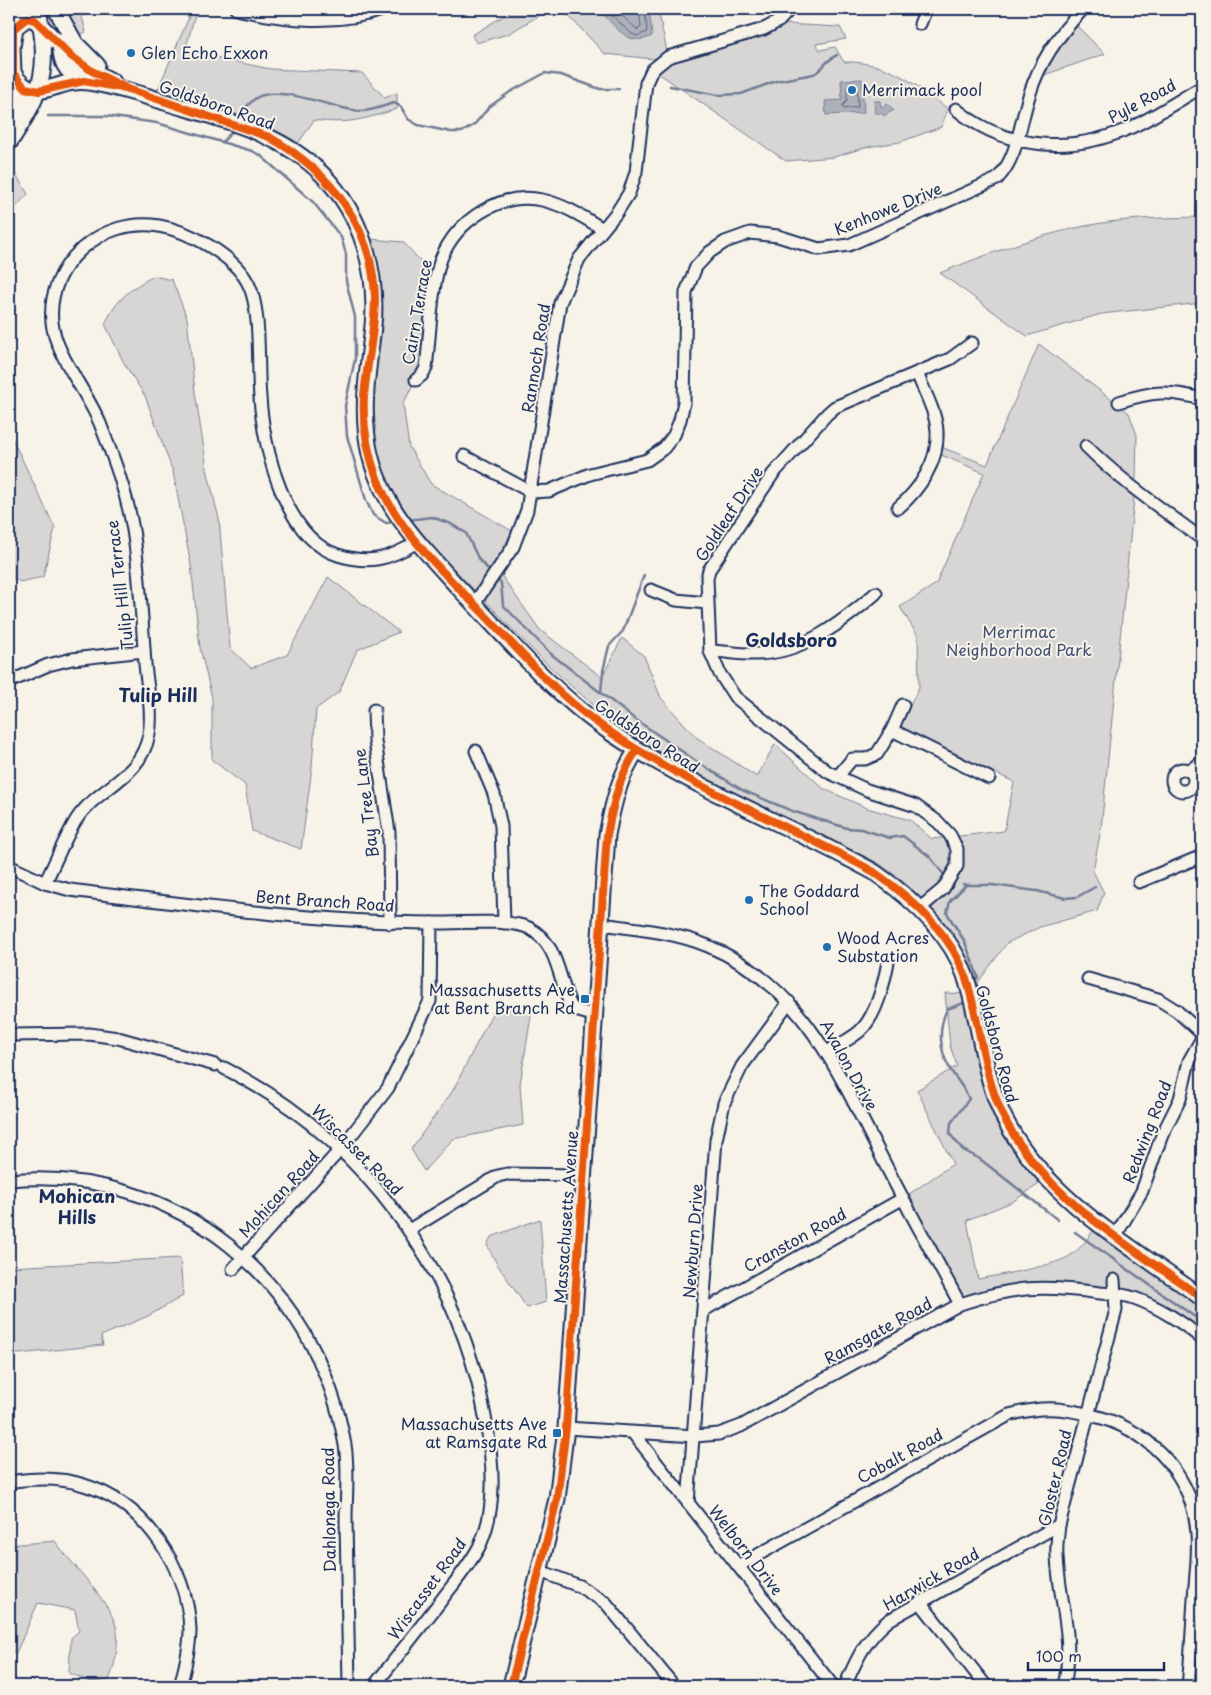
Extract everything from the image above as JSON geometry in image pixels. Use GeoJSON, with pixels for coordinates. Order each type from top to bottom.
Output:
{"type":"FeatureCollection","features":[{"type":"Feature","properties":{"kind":"main road"},"geometry":{"type":"LineString","coordinates":[[12,137],[20,95],[13,73],[13,29],[18,9]]}},
{"type":"Feature","properties":{"kind":"main road"},"geometry":{"type":"LineString","coordinates":[[12,137],[39,91],[44,70],[42,25],[38,9]]}},
{"type":"Feature","properties":{"kind":"main road"},"geometry":{"type":"LineString","coordinates":[[57,12],[61,60],[64,68],[73,76],[84,81]]}},
{"type":"Feature","properties":{"kind":"main road"},"geometry":{"type":"LineString","coordinates":[[57,12],[86,55],[128,89]]}},
{"type":"Feature","properties":{"kind":"main road"},"geometry":{"type":"LineString","coordinates":[[13,29],[27,18],[35,20],[42,25]]}},
{"type":"Feature","properties":{"kind":"main road","name":"Goldsboro Road"},"geometry":{"type":"LineString","coordinates":[[42,25],[60,46],[92,71],[128,89],[269,137],[312,165],[324,176],[345,204],[362,238],[369,259],[375,298],[364,397],[367,439],[381,486],[400,521],[474,604],[564,696],[595,722],[637,750],[706,790],[867,868],[896,888],[919,909],[941,933],[964,973],[998,1107],[1024,1151],[1047,1179],[1070,1202],[1201,1293]]}},
{"type":"Feature","properties":{"kind":"main road"},"geometry":{"type":"LineString","coordinates":[[13,73],[25,88],[39,91]]}},
{"type":"Feature","properties":{"kind":"main road","name":"Goldsboro Road"},"geometry":{"type":"LineString","coordinates":[[39,91],[84,81],[128,89]]}},
{"type":"Feature","properties":{"kind":"main road","name":"Massachusetts Avenue"},"geometry":{"type":"LineString","coordinates":[[511,1686],[557,1499],[566,1428],[606,834],[614,795],[625,768],[637,750]]}},
{"type":"Feature","properties":{"kind":"street"},"geometry":{"type":"LineString","coordinates":[[236,9],[272,17],[320,14],[347,19],[385,9]]}},
{"type":"Feature","properties":{"kind":"street","name":"Rannoch Road"},"geometry":{"type":"LineString","coordinates":[[474,604],[517,538],[531,492],[560,303],[578,259],[618,212],[633,183],[644,92],[652,70],[668,57],[682,51],[764,30],[779,21],[790,9]]}},
{"type":"Feature","properties":{"kind":"street"},"geometry":{"type":"LineString","coordinates":[[920,24],[926,9]]}},
{"type":"Feature","properties":{"kind":"street","name":"Kenhowe Drive"},"geometry":{"type":"LineString","coordinates":[[531,492],[549,491],[590,474],[647,460],[664,448],[674,435],[684,402],[686,292],[696,267],[710,252],[725,242],[750,233],[778,236],[819,249],[849,244],[997,179],[1009,164],[1030,92],[1048,53],[1069,23],[1083,9]]}},
{"type":"Feature","properties":{"kind":"street","name":"Pyle Road"},"geometry":{"type":"LineString","coordinates":[[956,109],[978,125],[1016,141],[1060,145],[1105,138],[1134,127],[1202,87]]}},
{"type":"Feature","properties":{"kind":"street","name":"Cairn Terrace"},"geometry":{"type":"LineString","coordinates":[[416,380],[426,368],[441,259],[452,238],[469,220],[489,207],[512,200],[540,200],[571,209],[603,229]]}},
{"type":"Feature","properties":{"kind":"street","name":"Tulip Hill Terrace"},"geometry":{"type":"LineString","coordinates":[[45,883],[77,818],[94,801],[130,772],[144,752],[149,735],[150,722],[133,530],[122,485],[100,422],[56,340],[52,324],[52,304],[57,280],[69,261],[88,242],[106,232],[129,226],[155,225],[174,229],[231,261],[250,286],[255,305],[260,401],[266,444],[289,512],[304,532],[319,547],[331,553],[364,561],[395,556],[417,542]]}},
{"type":"Feature","properties":{"kind":"street","name":"Goldleaf Drive"},"geometry":{"type":"LineString","coordinates":[[919,909],[943,889],[957,866],[957,850],[950,835],[938,822],[916,806],[867,790],[828,772],[735,697],[720,674],[710,651],[707,578],[709,570],[773,474],[827,414],[835,407],[950,359],[972,343]]}},
{"type":"Feature","properties":{"kind":"street"},"geometry":{"type":"LineString","coordinates":[[898,508],[919,487],[933,460],[936,447],[938,431],[917,373]]}},
{"type":"Feature","properties":{"kind":"street"},"geometry":{"type":"LineString","coordinates":[[1119,402],[1148,393],[1177,392],[1202,400]]}},
{"type":"Feature","properties":{"kind":"street"},"geometry":{"type":"LineString","coordinates":[[1086,446],[1112,472],[1142,497],[1202,539]]}},
{"type":"Feature","properties":{"kind":"street"},"geometry":{"type":"LineString","coordinates":[[464,456],[531,492]]}},
{"type":"Feature","properties":{"kind":"street"},"geometry":{"type":"LineString","coordinates":[[651,590],[676,600],[707,603]]}},
{"type":"Feature","properties":{"kind":"street"},"geometry":{"type":"LineString","coordinates":[[710,651],[757,654],[802,644],[837,625],[876,593]]}},
{"type":"Feature","properties":{"kind":"street"},"geometry":{"type":"LineString","coordinates":[[9,682],[48,665],[72,659],[144,650]]}},
{"type":"Feature","properties":{"kind":"street"},"geometry":{"type":"LineString","coordinates":[[838,776],[852,759],[865,759],[876,754],[892,730],[902,705]]}},
{"type":"Feature","properties":{"kind":"street","name":"Bay Tree Lane"},"geometry":{"type":"LineString","coordinates":[[374,710],[375,741],[383,782],[389,832],[390,923]]}},
{"type":"Feature","properties":{"kind":"street"},"geometry":{"type":"LineString","coordinates":[[892,730],[989,778]]}},
{"type":"Feature","properties":{"kind":"street"},"geometry":{"type":"LineString","coordinates":[[476,751],[494,794],[501,826],[504,923]]}},
{"type":"Feature","properties":{"kind":"street"},"geometry":{"type":"LineString","coordinates":[[1189,771],[1202,761]]}},
{"type":"Feature","properties":{"kind":"street"},"geometry":{"type":"LineString","coordinates":[[1139,882],[1202,856]]}},
{"type":"Feature","properties":{"kind":"street","name":"Bent Branch Road"},"geometry":{"type":"LineString","coordinates":[[9,866],[45,883],[70,890],[270,915],[390,923],[504,923],[521,925],[544,939],[553,953],[571,1006],[575,1010],[593,1015]]}},
{"type":"Feature","properties":{"kind":"street","name":"Mohican Road"},"geometry":{"type":"LineString","coordinates":[[233,1269],[340,1151],[388,1088],[430,1001],[431,923]]}},
{"type":"Feature","properties":{"kind":"street","name":"Avalon Drive"},"geometry":{"type":"LineString","coordinates":[[601,924],[664,932],[708,946],[753,971],[789,1002],[809,1025],[827,1052],[902,1199],[960,1304]]}},
{"type":"Feature","properties":{"kind":"street"},"geometry":{"type":"LineString","coordinates":[[827,1052],[852,1037],[864,1026],[877,1002],[888,962]]}},
{"type":"Feature","properties":{"kind":"street"},"geometry":{"type":"LineString","coordinates":[[1088,979],[1158,999],[1177,1011],[1202,1034]]}},
{"type":"Feature","properties":{"kind":"street","name":"Newburn Drive"},"geometry":{"type":"LineString","coordinates":[[688,1503],[695,1436],[716,1140],[724,1103],[742,1066],[789,1002]]}},
{"type":"Feature","properties":{"kind":"street","name":"Wiscasset Road"},"geometry":{"type":"LineString","coordinates":[[9,1035],[118,1038],[219,1067],[250,1082],[309,1121],[340,1151],[380,1192],[409,1230],[434,1270],[449,1299],[473,1365],[490,1443],[492,1484],[490,1513],[481,1542],[466,1568],[374,1686]]}},
{"type":"Feature","properties":{"kind":"street","name":"Redwing Road"},"geometry":{"type":"LineString","coordinates":[[1116,1235],[1142,1191],[1162,1135],[1180,1099],[1189,1061],[1202,1038]]}},
{"type":"Feature","properties":{"kind":"street"},"geometry":{"type":"LineString","coordinates":[[409,1230],[498,1176],[507,1174],[582,1176]]}},
{"type":"Feature","properties":{"kind":"street","name":"Dahlonega Road"},"geometry":{"type":"LineString","coordinates":[[9,1180],[31,1178],[61,1180],[105,1186],[141,1196],[188,1216],[245,1257],[277,1292],[310,1343],[322,1366],[334,1397],[346,1446],[349,1686]]}},
{"type":"Feature","properties":{"kind":"street","name":"Cranston Road"},"geometry":{"type":"LineString","coordinates":[[704,1310],[902,1199]]}},
{"type":"Feature","properties":{"kind":"street","name":"Gloster Road"},"geometry":{"type":"LineString","coordinates":[[1064,1686],[1069,1666],[1068,1630],[1057,1556],[1059,1525],[1116,1310],[1114,1280]]}},
{"type":"Feature","properties":{"kind":"street","name":"Ramsgate Road"},"geometry":{"type":"LineString","coordinates":[[566,1428],[695,1436],[719,1434],[741,1426],[960,1304],[993,1293],[1030,1287],[1064,1288],[1139,1300],[1174,1318],[1202,1340]]}},
{"type":"Feature","properties":{"kind":"street","name":"Cobalt Road"},"geometry":{"type":"LineString","coordinates":[[738,1566],[1009,1415],[1037,1408],[1063,1408],[1088,1414],[1113,1422],[1139,1434],[1163,1454],[1180,1477],[1192,1503],[1200,1535],[1188,1686]]}},
{"type":"Feature","properties":{"kind":"street","name":"Welborn Drive"},"geometry":{"type":"LineString","coordinates":[[633,1433],[833,1686]]}},
{"type":"Feature","properties":{"kind":"street"},"geometry":{"type":"LineString","coordinates":[[9,1482],[32,1478],[53,1479],[85,1485],[114,1498],[139,1517],[154,1533],[170,1557],[187,1603],[190,1630],[188,1653],[180,1686]]}},
{"type":"Feature","properties":{"kind":"street","name":"Harwick Road"},"geometry":{"type":"LineString","coordinates":[[845,1686],[860,1651],[872,1634],[889,1620],[1059,1525]]}},
{"type":"Feature","properties":{"kind":"street"},"geometry":{"type":"LineString","coordinates":[[540,1571],[579,1586],[606,1603],[674,1686]]}},
{"type":"Feature","properties":{"kind":"street"},"geometry":{"type":"LineString","coordinates":[[920,1602],[986,1686]]}},
{"type":"Feature","properties":{"kind":"green space"},"geometry":{"type":"Polygon","coordinates":[[[60,9],[80,9],[86,32],[79,35],[60,9]]]}},
{"type":"Feature","properties":{"kind":"green space"},"geometry":{"type":"Polygon","coordinates":[[[174,9],[192,9],[196,11],[185,51],[270,69],[362,73],[385,98],[397,93],[397,109],[356,120],[336,122],[314,120],[297,145],[256,124],[157,91],[189,17],[174,9]]]}},
{"type":"Feature","properties":{"kind":"green space"},"geometry":{"type":"Polygon","coordinates":[[[515,9],[550,9],[508,34],[476,43],[472,35],[515,9]]]}},
{"type":"Feature","properties":{"kind":"green space"},"geometry":{"type":"Polygon","coordinates":[[[562,9],[658,9],[667,52],[654,59],[605,54],[562,9]]]}},
{"type":"Feature","properties":{"kind":"green space"},"geometry":{"type":"Polygon","coordinates":[[[784,24],[840,27],[846,39],[816,44],[820,50],[835,47],[844,62],[874,65],[912,82],[948,109],[941,127],[900,142],[867,147],[834,157],[786,161],[658,73],[668,63],[682,57],[754,39],[770,33],[784,24]]]}},
{"type":"Feature","properties":{"kind":"green space"},"geometry":{"type":"Polygon","coordinates":[[[1076,25],[1105,54],[1044,75],[1057,50],[1076,25]]]}},
{"type":"Feature","properties":{"kind":"green space"},"geometry":{"type":"Polygon","coordinates":[[[9,164],[28,194],[9,214],[9,164]]]}},
{"type":"Feature","properties":{"kind":"green space"},"geometry":{"type":"Polygon","coordinates":[[[1202,217],[1202,303],[1101,314],[1027,336],[940,273],[1011,246],[1099,223],[1158,218],[1202,217]]]}},
{"type":"Feature","properties":{"kind":"green space"},"geometry":{"type":"Polygon","coordinates":[[[370,239],[403,242],[437,279],[426,368],[416,380],[403,404],[409,447],[431,484],[512,531],[500,555],[476,592],[433,547],[398,501],[385,476],[376,448],[372,419],[380,296],[370,239]]]}},
{"type":"Feature","properties":{"kind":"green space"},"geometry":{"type":"Polygon","coordinates":[[[154,276],[172,280],[187,318],[195,392],[207,469],[219,519],[230,648],[251,668],[287,655],[328,577],[399,632],[357,650],[339,692],[316,709],[312,768],[301,849],[252,831],[245,785],[212,760],[212,698],[200,648],[191,565],[173,472],[145,396],[124,363],[105,324],[119,301],[137,285],[154,276]]]}},
{"type":"Feature","properties":{"kind":"green space","name":"Merrimac Neighborhood Park"},"geometry":{"type":"Polygon","coordinates":[[[1039,344],[1129,413],[1137,435],[1136,478],[1101,829],[1093,871],[1104,893],[1097,911],[1040,927],[1007,943],[976,985],[960,948],[938,916],[894,875],[878,863],[719,787],[658,752],[609,717],[571,686],[484,599],[501,575],[540,630],[602,677],[622,638],[644,656],[661,698],[696,737],[757,777],[775,744],[824,789],[867,808],[910,820],[932,839],[1004,831],[1014,782],[900,727],[919,687],[918,636],[900,607],[936,584],[984,473],[939,454],[941,447],[987,465],[1039,344]]]}},
{"type":"Feature","properties":{"kind":"green space"},"geometry":{"type":"Polygon","coordinates":[[[9,432],[55,528],[43,577],[20,582],[9,575],[9,432]]]}},
{"type":"Feature","properties":{"kind":"green space"},"geometry":{"type":"Polygon","coordinates":[[[945,993],[970,994],[989,1077],[1047,1179],[1012,1202],[967,1220],[978,1279],[1027,1270],[1064,1259],[1079,1248],[1098,1223],[1202,1303],[1202,1339],[1139,1300],[1064,1288],[960,1304],[902,1199],[953,1164],[917,1090],[957,1066],[950,1046],[945,993]]]}},
{"type":"Feature","properties":{"kind":"green space"},"geometry":{"type":"Polygon","coordinates":[[[495,1008],[532,1010],[520,1084],[523,1125],[453,1139],[424,1171],[411,1149],[452,1092],[495,1008]]]}},
{"type":"Feature","properties":{"kind":"green space"},"geometry":{"type":"Polygon","coordinates":[[[540,1219],[546,1302],[527,1308],[497,1264],[487,1245],[491,1237],[540,1219]]]}},
{"type":"Feature","properties":{"kind":"green space"},"geometry":{"type":"Polygon","coordinates":[[[180,1258],[183,1296],[148,1316],[101,1336],[103,1345],[9,1355],[9,1267],[180,1258]]]}},
{"type":"Feature","properties":{"kind":"green space"},"geometry":{"type":"Polygon","coordinates":[[[55,1541],[98,1594],[116,1626],[116,1654],[109,1680],[91,1682],[69,1673],[71,1638],[79,1631],[75,1610],[38,1603],[16,1653],[9,1650],[9,1545],[55,1541]]]}},
{"type":"Feature","properties":{"kind":"water"},"geometry":{"type":"Polygon","coordinates":[[[649,9],[652,36],[643,39],[636,39],[622,34],[599,10],[649,9]]]}},
{"type":"Feature","properties":{"kind":"water","name":"Merrimack pool"},"geometry":{"type":"Polygon","coordinates":[[[862,79],[864,113],[826,115],[825,101],[842,100],[841,80],[862,79]]]}},
{"type":"Feature","properties":{"kind":"water"},"geometry":{"type":"Polygon","coordinates":[[[874,101],[880,101],[881,107],[887,104],[894,110],[884,116],[881,113],[875,113],[874,101]]]}},
{"type":"Feature","properties":{"kind":"waterway"},"geometry":{"type":"LineString","coordinates":[[670,86],[718,95],[741,94],[776,81],[814,74],[837,55]]}},
{"type":"Feature","properties":{"kind":"waterway"},"geometry":{"type":"LineString","coordinates":[[242,111],[256,98],[266,94],[291,95],[358,111],[372,110],[395,103],[401,107],[408,119],[418,125],[451,132],[462,132],[474,125],[489,107],[510,92],[545,73],[561,75],[600,89],[619,89]]}},
{"type":"Feature","properties":{"kind":"waterway"},"geometry":{"type":"LineString","coordinates":[[48,116],[106,116],[157,123],[252,151],[260,155],[313,202],[341,237],[346,254],[346,281],[355,317],[355,359],[345,406],[347,436],[366,500],[373,515],[386,523],[394,522]]}},
{"type":"Feature","properties":{"kind":"waterway"},"geometry":{"type":"LineString","coordinates":[[223,141],[232,132]]}},
{"type":"Feature","properties":{"kind":"waterway"},"geometry":{"type":"LineString","coordinates":[[407,520],[432,517],[451,524],[466,533],[479,560],[491,572]]}},
{"type":"Feature","properties":{"kind":"waterway"},"geometry":{"type":"LineString","coordinates":[[601,692],[603,671],[609,646],[623,631],[644,575]]}},
{"type":"Feature","properties":{"kind":"waterway"},"geometry":{"type":"LineString","coordinates":[[496,578],[501,583],[503,605],[551,654],[632,717],[696,761],[742,790],[792,811],[847,828],[861,829],[890,838],[903,836],[929,856],[945,876]]}},
{"type":"Feature","properties":{"kind":"waterway"},"geometry":{"type":"LineString","coordinates":[[963,884],[966,885],[950,901],[947,913],[965,942],[978,977],[976,980]]}},
{"type":"Feature","properties":{"kind":"waterway"},"geometry":{"type":"LineString","coordinates":[[966,885],[992,885],[1037,891],[1065,898],[1077,897],[1095,887]]}},
{"type":"Feature","properties":{"kind":"waterway"},"geometry":{"type":"LineString","coordinates":[[964,1003],[947,1009],[941,1031],[942,1047],[946,1062],[969,1099],[951,1123],[950,1134],[963,1150],[980,1159],[1058,1220]]}},
{"type":"Feature","properties":{"kind":"waterway"},"geometry":{"type":"LineString","coordinates":[[1075,1232],[1202,1322]]}},
{"type":"Feature","properties":{"kind":"cycle path"},"geometry":{"type":"LineString","coordinates":[[128,89],[92,71],[71,56],[35,20],[27,18],[13,29],[13,73],[25,88],[39,91],[84,81],[128,89],[269,137],[311,166],[329,184],[357,224],[366,247],[372,272],[375,310],[365,384],[364,421],[368,448],[375,473],[385,496],[405,528],[442,571],[536,669],[565,697],[596,722],[663,765],[697,784],[874,872],[915,904],[950,944],[958,959],[971,994],[993,1091],[1009,1127],[1027,1154],[1048,1179],[1096,1222],[1202,1298]]}},
{"type":"Feature","properties":{"kind":"cycle path"},"geometry":{"type":"LineString","coordinates":[[511,1686],[557,1499],[566,1428],[607,835],[614,801],[621,780],[637,750]]}},
{"type":"Feature","properties":{"kind":"place","name":"Glen Echo Exxon"},"geometry":{"type":"Point","coordinates":[131,53]}},
{"type":"Feature","properties":{"kind":"place","name":"Merrimack pool"},"geometry":{"type":"Point","coordinates":[852,90]}},
{"type":"Feature","properties":{"kind":"place","name":"The Goddard School"},"geometry":{"type":"Point","coordinates":[749,900]}},
{"type":"Feature","properties":{"kind":"place","name":"Wood Acres Substation"},"geometry":{"type":"Point","coordinates":[827,947]}},
{"type":"Feature","properties":{"kind":"place","name":"Massachusetts Ave at Bent Branch Rd"},"geometry":{"type":"Point","coordinates":[585,999]}},
{"type":"Feature","properties":{"kind":"place","name":"Massachusetts Ave at Ramsgate Rd"},"geometry":{"type":"Point","coordinates":[557,1433]}},
{"type":"Feature","properties":{"kind":"district","name":"Goldsboro"},"geometry":{"type":"Point","coordinates":[791,641]}},
{"type":"Feature","properties":{"kind":"district","name":"Tulip Hill"},"geometry":{"type":"Point","coordinates":[158,696]}},
{"type":"Feature","properties":{"kind":"district","name":"Mohican Hills"},"geometry":{"type":"Point","coordinates":[77,1207]}}]}
